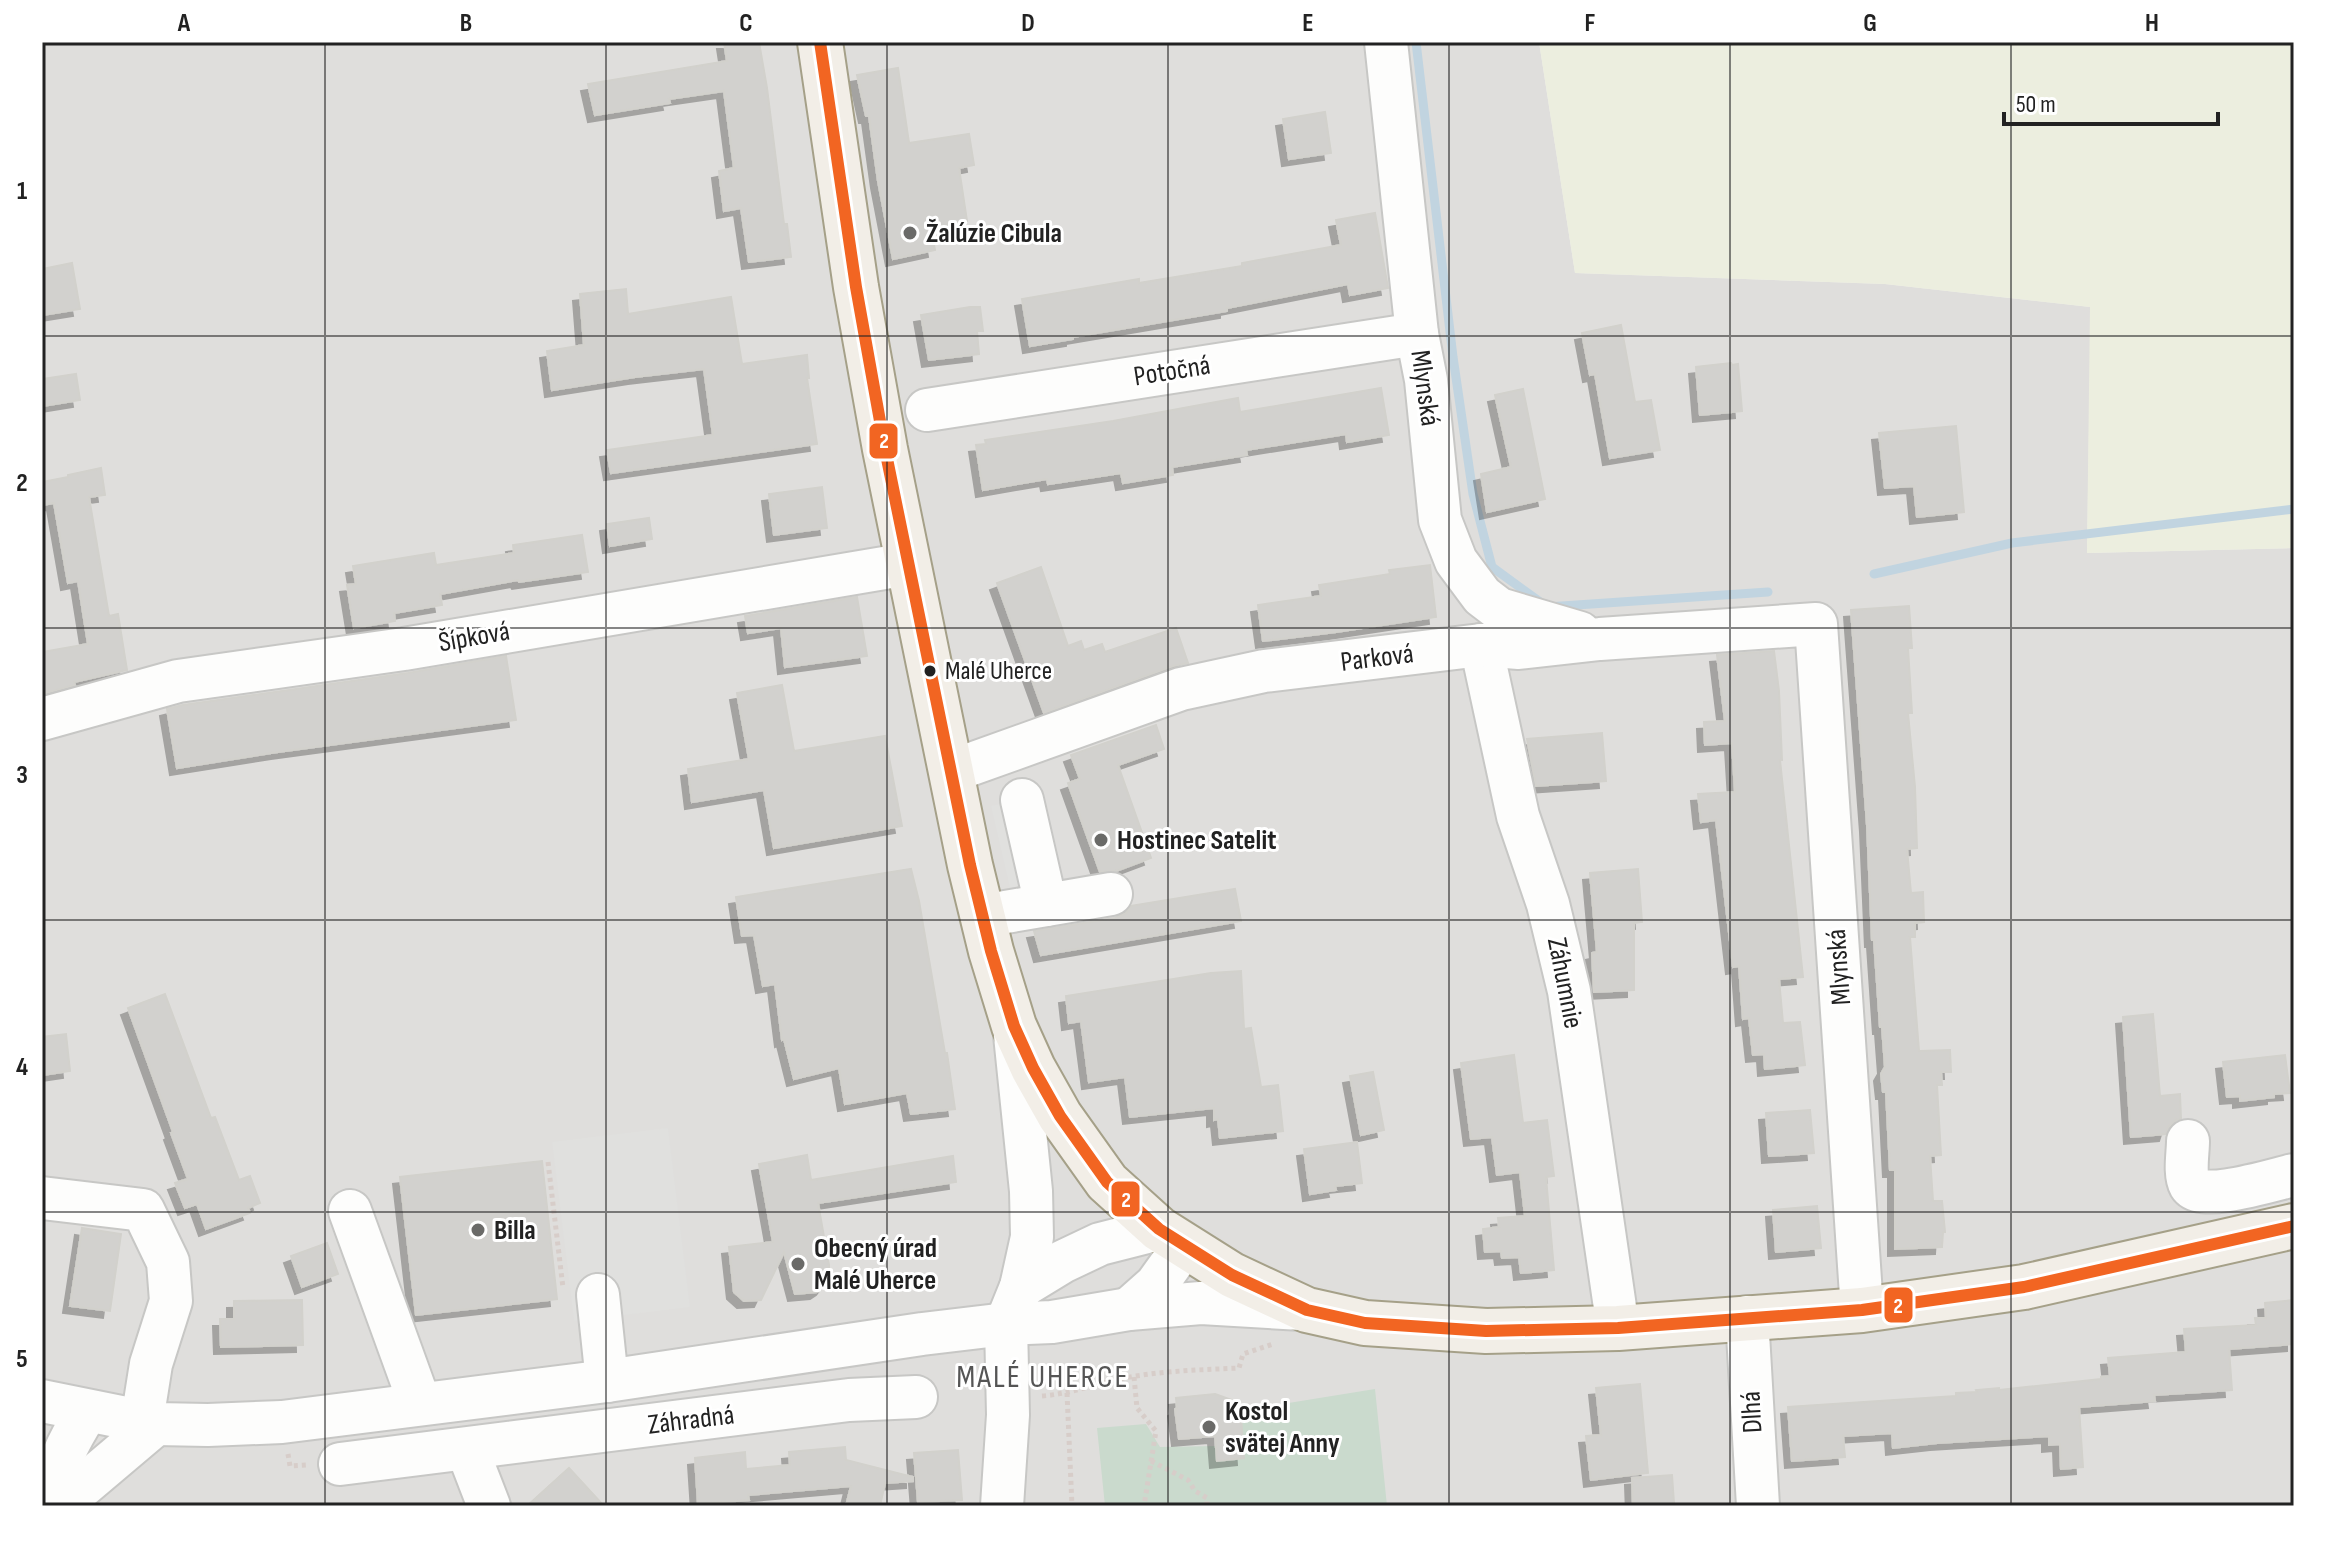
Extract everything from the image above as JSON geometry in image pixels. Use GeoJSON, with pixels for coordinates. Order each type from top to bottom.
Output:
{"type":"FeatureCollection","features":[{"type":"Feature","properties":{"kind":"main road"},"geometry":{"type":"LineString","coordinates":[[820,42],[856,287],[908,564],[982,916],[1014,1026],[1033,1068],[1081,1147],[1107,1182],[1172,1237],[1232,1275],[1294,1326],[1365,1323],[1486,1331],[1618,1328],[1862,1310],[2024,1287],[2294,1226]]}},
{"type":"Feature","properties":{"kind":"street","name":"Mlynská"},"geometry":{"type":"LineString","coordinates":[[1386,42],[1440,520],[1456,561],[1482,596],[1499,609],[1600,639]]}},
{"type":"Feature","properties":{"kind":"street","name":"Potočná"},"geometry":{"type":"LineString","coordinates":[[927,410],[1417,334]]}},
{"type":"Feature","properties":{"kind":"street","name":"Šípková"},"geometry":{"type":"LineString","coordinates":[[42,719],[178,681],[404,649],[908,564]]}},
{"type":"Feature","properties":{"kind":"street","name":"Mlynská"},"geometry":{"type":"LineString","coordinates":[[1816,624],[1862,1310]]}},
{"type":"Feature","properties":{"kind":"street","name":"Parková"},"geometry":{"type":"LineString","coordinates":[[952,771],[1181,689],[1264,671],[1481,645],[1519,648],[1600,639],[1816,624]]}},
{"type":"Feature","properties":{"kind":"street","name":"Záhumnie"},"geometry":{"type":"LineString","coordinates":[[1481,645],[1518,816],[1548,904],[1569,991],[1618,1328]]}},
{"type":"Feature","properties":{"kind":"street"},"geometry":{"type":"LineString","coordinates":[[1022,800],[1046,905]]}},
{"type":"Feature","properties":{"kind":"street"},"geometry":{"type":"LineString","coordinates":[[982,916],[1111,894]]}},
{"type":"Feature","properties":{"kind":"street"},"geometry":{"type":"LineString","coordinates":[[1002,1506],[1014,1306],[1032,1237],[1031,1191],[1014,1026]]}},
{"type":"Feature","properties":{"kind":"street"},"geometry":{"type":"LineString","coordinates":[[2188,1141],[2188,1181],[2193,1189],[2202,1192],[2221,1191],[2294,1175]]}},
{"type":"Feature","properties":{"kind":"street"},"geometry":{"type":"LineString","coordinates":[[42,1198],[143,1210],[168,1262],[171,1301],[151,1364],[149,1423]]}},
{"type":"Feature","properties":{"kind":"street"},"geometry":{"type":"LineString","coordinates":[[350,1211],[420,1404]]}},
{"type":"Feature","properties":{"kind":"street"},"geometry":{"type":"LineString","coordinates":[[42,1401],[149,1423],[208,1425],[282,1422],[607,1381],[906,1336],[1014,1306],[1062,1262],[1100,1244],[1172,1237],[1156,1285],[1129,1309]]}},
{"type":"Feature","properties":{"kind":"street"},"geometry":{"type":"LineString","coordinates":[[570,1289],[607,1381]]}},
{"type":"Feature","properties":{"kind":"street"},"geometry":{"type":"LineString","coordinates":[[1014,1306],[1052,1322],[1129,1309],[1201,1303],[1294,1326]]}},
{"type":"Feature","properties":{"kind":"street","name":"Dlhá"},"geometry":{"type":"LineString","coordinates":[[1747,1317],[1758,1506]]}},
{"type":"Feature","properties":{"kind":"street","name":"Záhradná"},"geometry":{"type":"LineString","coordinates":[[340,1464],[849,1400],[916,1397]]}},
{"type":"Feature","properties":{"kind":"street"},"geometry":{"type":"LineString","coordinates":[[59,1485],[73,1434],[87,1412]]}},
{"type":"Feature","properties":{"kind":"street"},"geometry":{"type":"LineString","coordinates":[[59,1485],[149,1423]]}},
{"type":"Feature","properties":{"kind":"street"},"geometry":{"type":"LineString","coordinates":[[467,1449],[487,1505]]}},
{"type":"Feature","properties":{"kind":"path"},"geometry":{"type":"LineString","coordinates":[[548,1162],[570,1289]]}},
{"type":"Feature","properties":{"kind":"path"},"geometry":{"type":"LineString","coordinates":[[1038,1396],[1067,1393],[1115,1380],[1168,1371],[1239,1368],[1243,1354],[1294,1326]]}},
{"type":"Feature","properties":{"kind":"path"},"geometry":{"type":"LineString","coordinates":[[1134,1377],[1137,1408],[1156,1431],[1144,1506]]}},
{"type":"Feature","properties":{"kind":"path"},"geometry":{"type":"LineString","coordinates":[[1067,1393],[1072,1506]]}},
{"type":"Feature","properties":{"kind":"path"},"geometry":{"type":"LineString","coordinates":[[1151,1461],[1188,1480],[1195,1491],[1207,1498],[1207,1506]]}},
{"type":"Feature","properties":{"kind":"shaded area"},"geometry":{"type":"Polygon","coordinates":[[[42,42],[1539,42],[1575,273],[1885,284],[2091,307],[2087,553],[2294,548],[2294,1506],[42,1506],[42,42]]]}},
{"type":"Feature","properties":{"kind":"shaded area"},"geometry":{"type":"Polygon","coordinates":[[[1539,42],[2294,42],[2294,548],[2087,553],[2090,307],[1885,284],[1575,273],[1539,42]]]}},
{"type":"Feature","properties":{"kind":"shaded area"},"geometry":{"type":"Polygon","coordinates":[[[1015,801],[1033,883],[1010,888],[991,806],[1015,801]]]}},
{"type":"Feature","properties":{"kind":"shaded area"},"geometry":{"type":"Polygon","coordinates":[[[668,1128],[690,1307],[574,1321],[552,1142],[668,1128]]]}},
{"type":"Feature","properties":{"kind":"green space"},"geometry":{"type":"Polygon","coordinates":[[[1375,1389],[1387,1506],[1105,1506],[1097,1428],[1146,1424],[1160,1447],[1216,1446],[1244,1454],[1241,1416],[1251,1409],[1375,1389]]]}},
{"type":"Feature","properties":{"kind":"building"},"geometry":{"type":"Polygon","coordinates":[[[724,42],[759,42],[791,257],[749,262],[741,208],[724,211],[719,171],[734,168],[724,91],[595,115],[588,84],[727,61],[724,42]]]}},
{"type":"Feature","properties":{"kind":"building"},"geometry":{"type":"Polygon","coordinates":[[[898,68],[909,143],[969,134],[974,165],[959,168],[967,221],[931,228],[935,250],[893,259],[869,116],[866,116],[857,75],[898,68]]]}},
{"type":"Feature","properties":{"kind":"building"},"geometry":{"type":"Polygon","coordinates":[[[1325,112],[1331,153],[1289,159],[1283,119],[1325,112]]]}},
{"type":"Feature","properties":{"kind":"building"},"geometry":{"type":"Polygon","coordinates":[[[1375,213],[1388,288],[1350,295],[1348,284],[1227,308],[1227,311],[1030,346],[1022,299],[1139,279],[1139,283],[1242,266],[1242,263],[1341,245],[1336,220],[1375,213]]]}},
{"type":"Feature","properties":{"kind":"building"},"geometry":{"type":"Polygon","coordinates":[[[72,263],[80,309],[42,315],[42,269],[72,263]]]}},
{"type":"Feature","properties":{"kind":"building"},"geometry":{"type":"Polygon","coordinates":[[[626,289],[628,314],[731,297],[742,364],[807,355],[807,378],[817,444],[611,473],[607,450],[713,435],[704,369],[552,390],[547,351],[584,345],[580,294],[626,289]]]}},
{"type":"Feature","properties":{"kind":"building"},"geometry":{"type":"Polygon","coordinates":[[[980,307],[983,331],[977,331],[979,354],[929,360],[921,315],[980,307]]]}},
{"type":"Feature","properties":{"kind":"building"},"geometry":{"type":"Polygon","coordinates":[[[1621,325],[1635,402],[1651,400],[1660,450],[1610,458],[1595,374],[1590,375],[1582,333],[1621,325]]]}},
{"type":"Feature","properties":{"kind":"building"},"geometry":{"type":"Polygon","coordinates":[[[1738,364],[1742,411],[1700,415],[1696,367],[1738,364]]]}},
{"type":"Feature","properties":{"kind":"building"},"geometry":{"type":"Polygon","coordinates":[[[76,374],[80,400],[42,406],[42,379],[76,374]]]}},
{"type":"Feature","properties":{"kind":"building"},"geometry":{"type":"Polygon","coordinates":[[[1381,388],[1389,435],[1347,442],[1346,434],[1246,450],[1247,455],[1172,467],[1173,475],[1123,483],[1121,473],[1048,484],[1047,479],[983,490],[976,445],[986,444],[985,440],[1238,398],[1240,412],[1381,388]]]}},
{"type":"Feature","properties":{"kind":"building"},"geometry":{"type":"Polygon","coordinates":[[[1523,389],[1545,499],[1487,512],[1481,474],[1511,467],[1495,395],[1523,389]]]}},
{"type":"Feature","properties":{"kind":"building"},"geometry":{"type":"Polygon","coordinates":[[[1956,426],[1964,512],[1917,517],[1914,486],[1885,488],[1879,433],[1956,426]]]}},
{"type":"Feature","properties":{"kind":"building"},"geometry":{"type":"Polygon","coordinates":[[[101,468],[105,495],[89,497],[109,616],[118,614],[127,670],[74,682],[75,685],[42,694],[42,652],[88,644],[78,581],[68,583],[54,503],[42,505],[42,482],[101,468]]]}},
{"type":"Feature","properties":{"kind":"building"},"geometry":{"type":"Polygon","coordinates":[[[822,487],[827,528],[774,535],[769,494],[822,487]]]}},
{"type":"Feature","properties":{"kind":"building"},"geometry":{"type":"Polygon","coordinates":[[[649,518],[652,539],[610,546],[607,524],[649,518]]]}},
{"type":"Feature","properties":{"kind":"building"},"geometry":{"type":"Polygon","coordinates":[[[582,535],[588,572],[440,594],[442,605],[394,613],[395,621],[354,628],[347,585],[356,584],[353,566],[434,553],[436,565],[514,553],[513,545],[582,535]]]}},
{"type":"Feature","properties":{"kind":"building"},"geometry":{"type":"Polygon","coordinates":[[[1430,565],[1436,617],[1263,641],[1258,605],[1321,596],[1319,585],[1430,565]]]}},
{"type":"Feature","properties":{"kind":"building"},"geometry":{"type":"Polygon","coordinates":[[[1041,567],[1068,646],[1081,641],[1084,650],[1102,644],[1105,652],[1176,628],[1188,663],[1044,713],[997,583],[1041,567]]]}},
{"type":"Feature","properties":{"kind":"building"},"geometry":{"type":"Polygon","coordinates":[[[857,597],[867,656],[785,667],[781,628],[748,633],[745,616],[857,597]]]}},
{"type":"Feature","properties":{"kind":"building"},"geometry":{"type":"Polygon","coordinates":[[[1909,606],[1912,713],[1908,713],[1917,848],[1907,849],[1911,893],[1923,892],[1924,922],[1915,923],[1915,937],[1910,937],[1919,1051],[1950,1050],[1951,1072],[1941,1072],[1942,1085],[1937,1085],[1941,1155],[1930,1156],[1933,1201],[1942,1201],[1945,1232],[1942,1247],[1895,1249],[1895,1170],[1890,1170],[1886,1092],[1883,1092],[1881,1074],[1885,1067],[1872,940],[1851,610],[1909,606]]]}},
{"type":"Feature","properties":{"kind":"building"},"geometry":{"type":"Polygon","coordinates":[[[1774,651],[1779,691],[1780,760],[1803,977],[1779,979],[1783,1023],[1800,1022],[1805,1065],[1765,1069],[1764,1054],[1753,1055],[1749,1018],[1743,1019],[1739,966],[1733,967],[1716,820],[1701,822],[1698,794],[1735,792],[1732,743],[1705,745],[1704,722],[1725,721],[1717,655],[1774,651]]]}},
{"type":"Feature","properties":{"kind":"building"},"geometry":{"type":"Polygon","coordinates":[[[506,656],[516,720],[177,768],[167,709],[506,656]]]}},
{"type":"Feature","properties":{"kind":"building"},"geometry":{"type":"Polygon","coordinates":[[[782,685],[794,751],[885,736],[902,826],[774,848],[764,790],[692,802],[688,769],[749,759],[737,693],[782,685]]]}},
{"type":"Feature","properties":{"kind":"building"},"geometry":{"type":"Polygon","coordinates":[[[1156,725],[1164,749],[1118,765],[1151,858],[1116,871],[1100,872],[1068,783],[1080,779],[1071,755],[1156,725]]]}},
{"type":"Feature","properties":{"kind":"building"},"geometry":{"type":"Polygon","coordinates":[[[1602,733],[1606,781],[1536,786],[1527,739],[1602,733]]]}},
{"type":"Feature","properties":{"kind":"building"},"geometry":{"type":"Polygon","coordinates":[[[911,869],[955,1109],[911,1114],[907,1093],[845,1104],[839,1068],[794,1079],[782,1040],[775,984],[763,986],[754,935],[742,936],[736,897],[911,869]]]}},
{"type":"Feature","properties":{"kind":"building"},"geometry":{"type":"Polygon","coordinates":[[[1638,869],[1642,922],[1634,923],[1634,990],[1594,992],[1592,953],[1597,952],[1590,873],[1638,869]]]}},
{"type":"Feature","properties":{"kind":"building"},"geometry":{"type":"Polygon","coordinates":[[[1235,889],[1241,921],[1041,955],[1034,931],[1115,918],[1126,913],[1131,906],[1235,889]]]}},
{"type":"Feature","properties":{"kind":"building"},"geometry":{"type":"Polygon","coordinates":[[[1241,971],[1244,1029],[1251,1028],[1261,1087],[1278,1085],[1283,1131],[1220,1138],[1214,1108],[1130,1117],[1125,1077],[1089,1082],[1081,1021],[1069,1023],[1066,996],[1241,971]]]}},
{"type":"Feature","properties":{"kind":"building"},"geometry":{"type":"Polygon","coordinates":[[[165,994],[211,1118],[215,1117],[239,1180],[250,1176],[260,1203],[248,1208],[250,1213],[206,1229],[197,1204],[185,1208],[175,1183],[188,1179],[128,1008],[165,994]]]}},
{"type":"Feature","properties":{"kind":"building"},"geometry":{"type":"Polygon","coordinates":[[[2153,1014],[2160,1096],[2180,1094],[2181,1119],[2168,1128],[2166,1134],[2131,1137],[2123,1017],[2153,1014]]]}},
{"type":"Feature","properties":{"kind":"building"},"geometry":{"type":"Polygon","coordinates":[[[66,1034],[70,1071],[42,1075],[42,1037],[66,1034]]]}},
{"type":"Feature","properties":{"kind":"building"},"geometry":{"type":"Polygon","coordinates":[[[1514,1055],[1523,1123],[1547,1120],[1554,1176],[1546,1177],[1554,1270],[1521,1273],[1519,1257],[1502,1258],[1501,1251],[1485,1252],[1483,1229],[1499,1227],[1498,1218],[1525,1216],[1520,1172],[1497,1175],[1492,1137],[1471,1139],[1461,1063],[1514,1055]]]}},
{"type":"Feature","properties":{"kind":"building"},"geometry":{"type":"Polygon","coordinates":[[[2285,1055],[2290,1093],[2240,1101],[2240,1096],[2227,1097],[2223,1062],[2285,1055]]]}},
{"type":"Feature","properties":{"kind":"building"},"geometry":{"type":"Polygon","coordinates":[[[1373,1072],[1384,1130],[1361,1135],[1350,1076],[1373,1072]]]}},
{"type":"Feature","properties":{"kind":"building"},"geometry":{"type":"Polygon","coordinates":[[[1810,1110],[1814,1153],[1769,1156],[1766,1113],[1810,1110]]]}},
{"type":"Feature","properties":{"kind":"building"},"geometry":{"type":"Polygon","coordinates":[[[1357,1142],[1362,1183],[1335,1186],[1336,1190],[1310,1194],[1304,1149],[1357,1142]]]}},
{"type":"Feature","properties":{"kind":"building"},"geometry":{"type":"Polygon","coordinates":[[[807,1155],[811,1180],[953,1156],[956,1182],[818,1203],[829,1265],[829,1280],[823,1288],[817,1292],[795,1294],[784,1252],[761,1300],[744,1301],[734,1292],[729,1247],[773,1242],[759,1164],[807,1155]]]}},
{"type":"Feature","properties":{"kind":"building","name":"Billa"},"geometry":{"type":"Polygon","coordinates":[[[542,1161],[557,1299],[416,1315],[400,1177],[542,1161]]]}},
{"type":"Feature","properties":{"kind":"building"},"geometry":{"type":"Polygon","coordinates":[[[1817,1206],[1821,1248],[1776,1252],[1773,1210],[1817,1206]]]}},
{"type":"Feature","properties":{"kind":"building"},"geometry":{"type":"Polygon","coordinates":[[[82,1228],[121,1234],[110,1311],[70,1306],[82,1228]]]}},
{"type":"Feature","properties":{"kind":"building"},"geometry":{"type":"Polygon","coordinates":[[[327,1243],[338,1274],[302,1287],[291,1256],[327,1243]]]}},
{"type":"Feature","properties":{"kind":"building"},"geometry":{"type":"Polygon","coordinates":[[[302,1300],[303,1345],[221,1347],[220,1319],[234,1319],[234,1301],[302,1300]]]}},
{"type":"Feature","properties":{"kind":"building"},"geometry":{"type":"Polygon","coordinates":[[[2294,1300],[2294,1344],[2229,1349],[2232,1390],[2154,1395],[2155,1401],[2079,1407],[2083,1467],[2061,1469],[2060,1444],[2049,1445],[2049,1436],[1893,1448],[1892,1433],[1843,1436],[1845,1457],[1792,1461],[1788,1407],[1956,1396],[1956,1393],[1976,1390],[2101,1379],[2110,1376],[2108,1358],[2186,1352],[2184,1329],[2256,1325],[2255,1318],[2266,1318],[2265,1303],[2294,1300]]]}},
{"type":"Feature","properties":{"kind":"building"},"geometry":{"type":"Polygon","coordinates":[[[1640,1384],[1648,1473],[1591,1480],[1586,1436],[1601,1435],[1596,1388],[1640,1384]]]}},
{"type":"Feature","properties":{"kind":"building","name":"Kostol svätej Anny"},"geometry":{"type":"Polygon","coordinates":[[[1215,1394],[1240,1403],[1244,1458],[1217,1461],[1215,1436],[1179,1439],[1176,1398],[1215,1394]]]}},
{"type":"Feature","properties":{"kind":"building"},"geometry":{"type":"Polygon","coordinates":[[[845,1447],[846,1460],[913,1477],[913,1481],[885,1483],[880,1506],[846,1506],[851,1486],[748,1495],[749,1500],[698,1504],[695,1458],[745,1452],[746,1469],[790,1465],[789,1452],[845,1447]]]}},
{"type":"Feature","properties":{"kind":"building"},"geometry":{"type":"Polygon","coordinates":[[[958,1450],[962,1500],[918,1502],[914,1453],[958,1450]]]}},
{"type":"Feature","properties":{"kind":"building"},"geometry":{"type":"Polygon","coordinates":[[[569,1468],[604,1506],[527,1506],[569,1468]]]}},
{"type":"Feature","properties":{"kind":"building"},"geometry":{"type":"Polygon","coordinates":[[[1672,1475],[1674,1503],[1633,1506],[1632,1478],[1672,1475]]]}},
{"type":"Feature","properties":{"kind":"waterway"},"geometry":{"type":"LineString","coordinates":[[1416,42],[1453,357],[1473,494],[1492,567],[1547,607],[1768,592]]}},
{"type":"Feature","properties":{"kind":"waterway"},"geometry":{"type":"LineString","coordinates":[[1874,574],[2012,543],[2294,509]]}},
{"type":"Feature","properties":{"kind":"transit line","name":"2"},"geometry":{"type":"LineString","coordinates":[[820,42],[856,287],[885,449],[970,865],[991,951],[1014,1026],[1060,1116],[1107,1182],[1159,1229],[1232,1275],[1307,1310],[1365,1323],[1486,1331],[1618,1328],[1862,1310],[2024,1287],[2294,1226]]}},
{"type":"Feature","properties":{"kind":"place","name":"Žalúzie Cibula"},"geometry":{"type":"Point","coordinates":[910,233]}},
{"type":"Feature","properties":{"kind":"place","name":"Malé Uherce"},"geometry":{"type":"Point","coordinates":[930,671]}},
{"type":"Feature","properties":{"kind":"place","name":"Hostinec Satelit"},"geometry":{"type":"Point","coordinates":[1101,840]}},
{"type":"Feature","properties":{"kind":"place","name":"Billa"},"geometry":{"type":"Point","coordinates":[478,1230]}},
{"type":"Feature","properties":{"kind":"place","name":"Obecný úrad Malé Uherce"},"geometry":{"type":"Point","coordinates":[798,1264]}},
{"type":"Feature","properties":{"kind":"place","name":"Kostol svätej Anny"},"geometry":{"type":"Point","coordinates":[1209,1427]}},
{"type":"Feature","properties":{"kind":"district","name":"MALÉ UHERCE"},"geometry":{"type":"Point","coordinates":[1043,1377]}}]}
